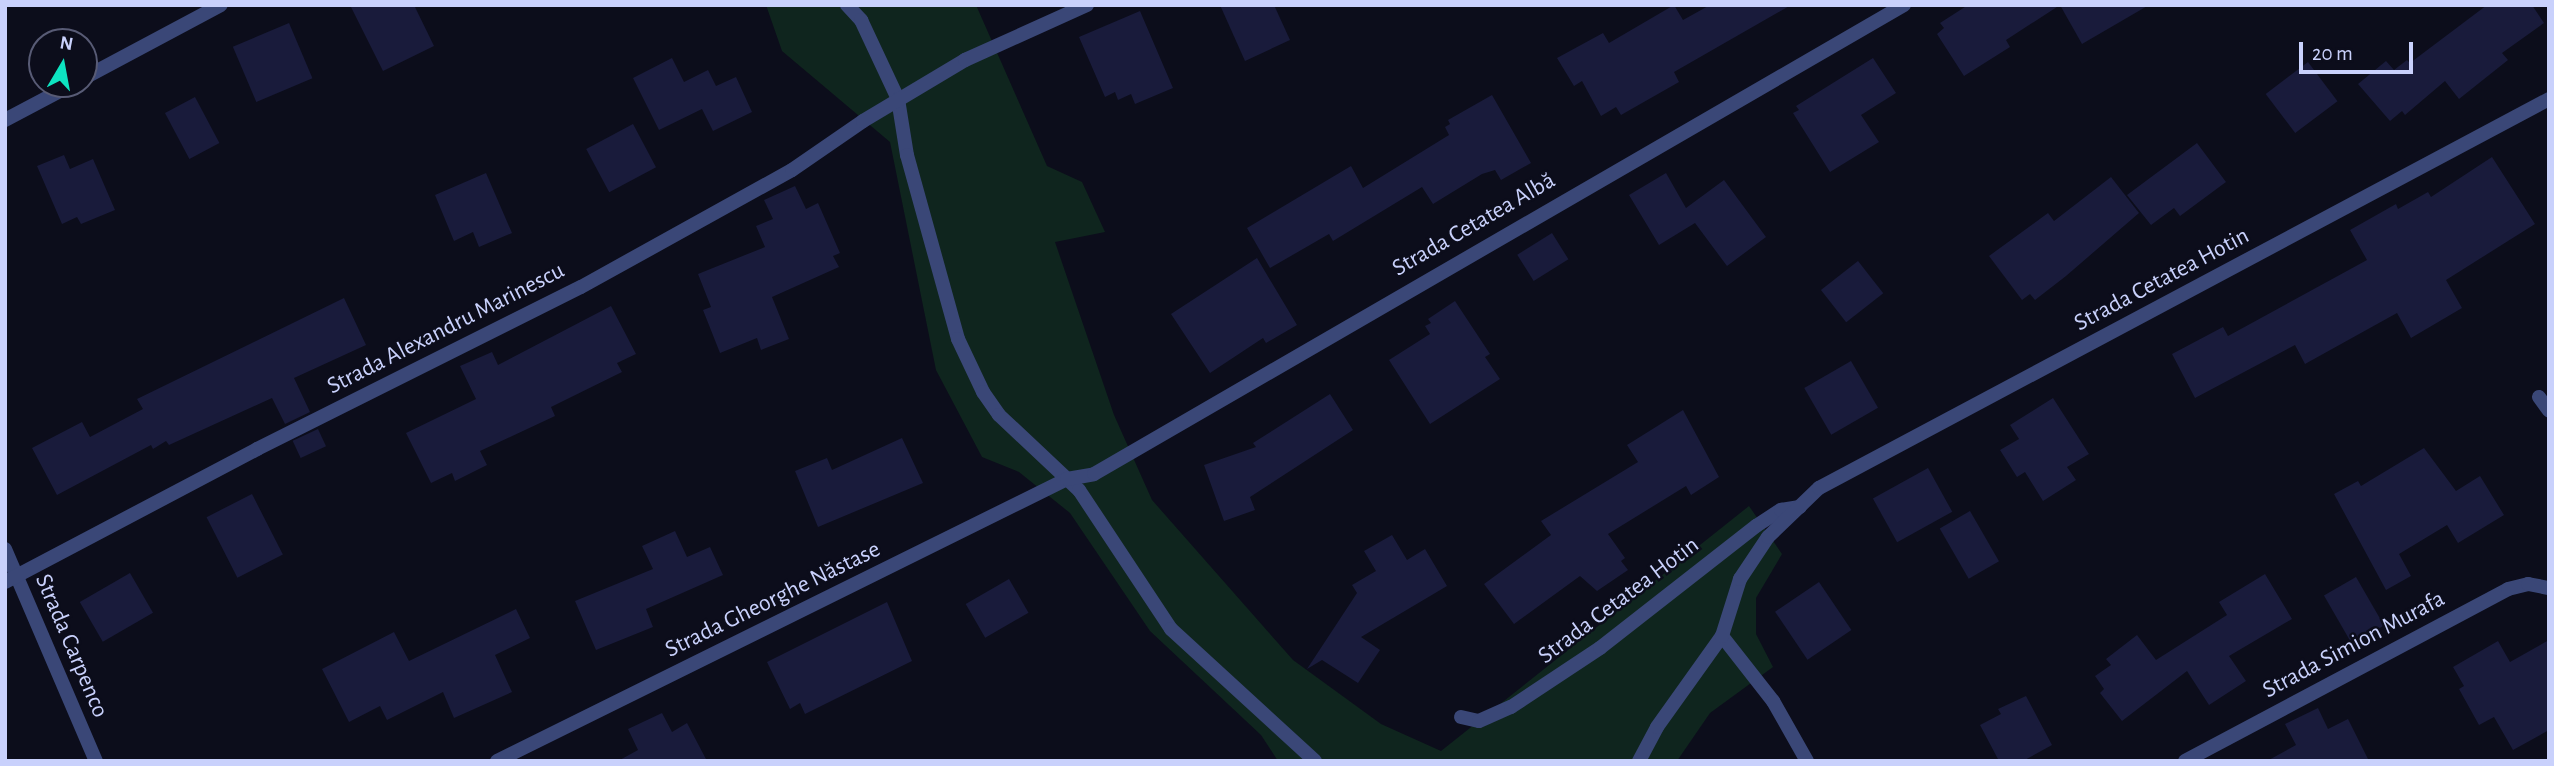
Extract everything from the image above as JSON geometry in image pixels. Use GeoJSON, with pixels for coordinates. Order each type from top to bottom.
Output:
{"type":"FeatureCollection","features":[{"type":"Feature","properties":{"kind":"street"},"geometry":{"type":"LineString","coordinates":[[98,71],[221,5]]}},
{"type":"Feature","properties":{"kind":"street"},"geometry":{"type":"LineString","coordinates":[[847,5],[861,20],[898,99],[907,155],[958,339],[999,415],[1079,490],[1171,629],[1315,761]]}},
{"type":"Feature","properties":{"kind":"street","name":"Strada Alexandru Marinescu"},"geometry":{"type":"LineString","coordinates":[[11,579],[257,449],[580,287],[792,170],[898,99],[1024,30],[1087,5]]}},
{"type":"Feature","properties":{"kind":"street","name":"Strada Cetatea Albă"},"geometry":{"type":"LineString","coordinates":[[1067,479],[1094,474],[1165,434],[1476,249],[1904,5]]}},
{"type":"Feature","properties":{"kind":"street"},"geometry":{"type":"LineString","coordinates":[[5,120],[47,98]]}},
{"type":"Feature","properties":{"kind":"street","name":"Strada Cetatea Hotin"},"geometry":{"type":"LineString","coordinates":[[1639,761],[1722,636],[1740,579],[1768,537],[1819,488],[2549,99]]}},
{"type":"Feature","properties":{"kind":"street"},"geometry":{"type":"LineString","coordinates":[[2539,397],[2549,411]]}},
{"type":"Feature","properties":{"kind":"street","name":"Strada Gheorghe Năstase"},"geometry":{"type":"LineString","coordinates":[[497,761],[1067,479]]}},
{"type":"Feature","properties":{"kind":"street","name":"Strada Cetatea Hotin"},"geometry":{"type":"LineString","coordinates":[[1461,717],[1479,721],[1511,707],[1600,649],[1756,526],[1781,510],[1800,507]]}},
{"type":"Feature","properties":{"kind":"street","name":"Strada Carpenco"},"geometry":{"type":"LineString","coordinates":[[5,550],[11,579],[96,761]]}},
{"type":"Feature","properties":{"kind":"street","name":"Strada Simion Murafa"},"geometry":{"type":"LineString","coordinates":[[2188,760],[2508,589],[2528,584],[2549,587]]}},
{"type":"Feature","properties":{"kind":"street"},"geometry":{"type":"LineString","coordinates":[[1722,636],[1773,701],[1807,761]]}},
{"type":"Feature","properties":{"kind":"green space"},"geometry":{"type":"Polygon","coordinates":[[[766,5],[976,5],[1047,166],[1082,182],[1105,232],[1055,242],[1114,415],[1152,500],[1293,660],[1381,724],[1441,751],[1749,506],[1782,554],[1756,598],[1756,634],[1773,667],[1710,713],[1677,761],[1278,761],[1261,735],[1150,631],[1070,513],[1019,472],[982,457],[936,370],[890,142],[782,51],[766,5]]]}},
{"type":"Feature","properties":{"kind":"building"},"geometry":{"type":"Polygon","coordinates":[[[350,5],[414,5],[434,46],[383,71],[350,5]]]}},
{"type":"Feature","properties":{"kind":"building"},"geometry":{"type":"Polygon","coordinates":[[[1220,5],[1274,5],[1290,40],[1245,61],[1220,5]]]}},
{"type":"Feature","properties":{"kind":"building"},"geometry":{"type":"Polygon","coordinates":[[[1674,5],[1683,20],[1710,5],[1791,5],[1674,72],[1679,82],[1621,115],[1616,107],[1601,116],[1582,81],[1574,86],[1557,58],[1603,33],[1609,43],[1674,5]]]}},
{"type":"Feature","properties":{"kind":"building"},"geometry":{"type":"Polygon","coordinates":[[[1968,5],[2060,5],[2006,40],[2010,47],[1964,76],[1937,34],[1944,28],[1940,23],[1968,5]]]}},
{"type":"Feature","properties":{"kind":"building"},"geometry":{"type":"Polygon","coordinates":[[[2060,5],[2149,5],[2082,44],[2060,5]]]}},
{"type":"Feature","properties":{"kind":"building"},"geometry":{"type":"Polygon","coordinates":[[[2487,5],[2532,5],[2544,23],[2502,53],[2508,60],[2459,99],[2445,81],[2405,115],[2402,111],[2390,121],[2358,84],[2386,61],[2394,70],[2407,60],[2410,63],[2487,5]]]}},
{"type":"Feature","properties":{"kind":"building"},"geometry":{"type":"Polygon","coordinates":[[[1140,11],[1173,88],[1135,104],[1131,94],[1118,100],[1115,92],[1105,97],[1079,37],[1140,11]]]}},
{"type":"Feature","properties":{"kind":"building"},"geometry":{"type":"Polygon","coordinates":[[[289,23],[312,78],[256,102],[233,47],[289,23]]]}},
{"type":"Feature","properties":{"kind":"building"},"geometry":{"type":"Polygon","coordinates":[[[672,58],[684,82],[708,70],[716,86],[736,77],[752,112],[713,131],[702,109],[659,130],[633,78],[672,58]]]}},
{"type":"Feature","properties":{"kind":"building"},"geometry":{"type":"Polygon","coordinates":[[[1873,58],[1896,93],[1861,115],[1879,142],[1830,172],[1793,113],[1799,110],[1796,106],[1873,58]]]}},
{"type":"Feature","properties":{"kind":"building"},"geometry":{"type":"Polygon","coordinates":[[[2308,62],[2337,101],[2295,133],[2266,94],[2308,62]]]}},
{"type":"Feature","properties":{"kind":"building"},"geometry":{"type":"Polygon","coordinates":[[[1492,95],[1531,163],[1501,180],[1495,170],[1482,174],[1433,204],[1422,187],[1333,241],[1329,234],[1270,268],[1247,228],[1351,166],[1363,188],[1449,135],[1445,127],[1450,124],[1448,120],[1492,95]]]}},
{"type":"Feature","properties":{"kind":"building"},"geometry":{"type":"Polygon","coordinates":[[[195,97],[219,143],[189,159],[165,113],[195,97]]]}},
{"type":"Feature","properties":{"kind":"building"},"geometry":{"type":"Polygon","coordinates":[[[633,124],[656,167],[609,192],[586,149],[633,124]]]}},
{"type":"Feature","properties":{"kind":"building"},"geometry":{"type":"Polygon","coordinates":[[[2197,143],[2226,182],[2180,216],[2174,208],[2151,225],[2127,195],[2197,143]]]}},
{"type":"Feature","properties":{"kind":"building"},"geometry":{"type":"Polygon","coordinates":[[[64,155],[70,169],[93,159],[115,210],[81,224],[77,217],[62,224],[37,166],[64,155]]]}},
{"type":"Feature","properties":{"kind":"building"},"geometry":{"type":"Polygon","coordinates":[[[2492,157],[2535,224],[2446,280],[2462,308],[2411,338],[2397,313],[2305,364],[2295,345],[2195,398],[2172,354],[2223,327],[2228,336],[2367,260],[2350,230],[2396,204],[2398,209],[2428,192],[2431,197],[2492,157]]]}},
{"type":"Feature","properties":{"kind":"building"},"geometry":{"type":"Polygon","coordinates":[[[486,173],[512,233],[479,247],[473,232],[454,241],[435,195],[486,173]]]}},
{"type":"Feature","properties":{"kind":"building"},"geometry":{"type":"Polygon","coordinates":[[[1666,173],[1686,208],[1724,180],[1766,237],[1727,266],[1695,223],[1659,245],[1629,195],[1666,173]]]}},
{"type":"Feature","properties":{"kind":"building"},"geometry":{"type":"Polygon","coordinates":[[[2111,177],[2139,213],[2035,300],[2030,294],[2022,300],[1989,256],[2048,213],[2054,221],[2111,177]]]}},
{"type":"Feature","properties":{"kind":"building"},"geometry":{"type":"Polygon","coordinates":[[[795,186],[806,209],[818,203],[840,253],[833,256],[839,267],[772,297],[789,339],[761,350],[757,338],[720,353],[703,310],[711,307],[698,274],[765,247],[756,226],[773,219],[764,200],[795,186]]]}},
{"type":"Feature","properties":{"kind":"building"},"geometry":{"type":"Polygon","coordinates":[[[1552,233],[1568,259],[1534,281],[1517,255],[1552,233]]]}},
{"type":"Feature","properties":{"kind":"building"},"geometry":{"type":"Polygon","coordinates":[[[1257,258],[1297,325],[1266,343],[1263,338],[1210,373],[1171,314],[1257,258]]]}},
{"type":"Feature","properties":{"kind":"building"},"geometry":{"type":"Polygon","coordinates":[[[1858,261],[1883,293],[1846,322],[1821,290],[1858,261]]]}},
{"type":"Feature","properties":{"kind":"building"},"geometry":{"type":"Polygon","coordinates":[[[344,298],[366,345],[294,378],[310,412],[285,424],[272,398],[169,445],[166,441],[153,449],[151,445],[57,495],[32,448],[82,422],[90,437],[143,409],[137,399],[344,298]]]}},
{"type":"Feature","properties":{"kind":"building"},"geometry":{"type":"Polygon","coordinates":[[[1455,301],[1490,354],[1485,357],[1500,379],[1430,424],[1389,360],[1430,334],[1425,326],[1431,323],[1428,319],[1455,301]]]}},
{"type":"Feature","properties":{"kind":"building"},"geometry":{"type":"Polygon","coordinates":[[[611,306],[636,354],[617,363],[622,372],[551,407],[555,416],[480,451],[487,465],[455,481],[452,473],[431,483],[406,433],[476,399],[460,366],[492,352],[498,365],[611,306]]]}},
{"type":"Feature","properties":{"kind":"building"},"geometry":{"type":"Polygon","coordinates":[[[1851,361],[1878,408],[1831,435],[1804,388],[1851,361]]]}},
{"type":"Feature","properties":{"kind":"building"},"geometry":{"type":"Polygon","coordinates":[[[1330,394],[1353,430],[1250,497],[1255,510],[1224,521],[1204,465],[1256,447],[1253,443],[1330,394]]]}},
{"type":"Feature","properties":{"kind":"building"},"geometry":{"type":"Polygon","coordinates":[[[2053,398],[2089,454],[2067,467],[2076,480],[2043,501],[2025,472],[2017,477],[2000,450],[2019,439],[2010,425],[2053,398]]]}},
{"type":"Feature","properties":{"kind":"building"},"geometry":{"type":"Polygon","coordinates":[[[1683,410],[1719,477],[1691,495],[1686,486],[1608,534],[1625,558],[1621,561],[1628,570],[1597,591],[1580,576],[1514,624],[1484,584],[1551,535],[1541,521],[1638,462],[1627,445],[1683,410]]]}},
{"type":"Feature","properties":{"kind":"building"},"geometry":{"type":"Polygon","coordinates":[[[318,429],[326,446],[301,458],[293,441],[318,429]]]}},
{"type":"Feature","properties":{"kind":"building"},"geometry":{"type":"Polygon","coordinates":[[[902,438],[923,483],[818,527],[795,471],[827,458],[832,470],[902,438]]]}},
{"type":"Feature","properties":{"kind":"building"},"geometry":{"type":"Polygon","coordinates":[[[2424,448],[2456,491],[2480,476],[2504,515],[2458,543],[2447,525],[2399,554],[2411,576],[2386,590],[2334,494],[2358,481],[2361,486],[2424,448]]]}},
{"type":"Feature","properties":{"kind":"building"},"geometry":{"type":"Polygon","coordinates":[[[1928,468],[1952,512],[1897,542],[1873,499],[1928,468]]]}},
{"type":"Feature","properties":{"kind":"building"},"geometry":{"type":"Polygon","coordinates":[[[252,494],[283,555],[237,578],[207,517],[252,494]]]}},
{"type":"Feature","properties":{"kind":"building"},"geometry":{"type":"Polygon","coordinates":[[[1970,511],[1999,561],[1969,579],[1940,528],[1970,511]]]}},
{"type":"Feature","properties":{"kind":"building"},"geometry":{"type":"Polygon","coordinates":[[[675,531],[687,557],[710,547],[723,575],[646,609],[653,627],[596,650],[575,601],[653,569],[642,546],[675,531]]]}},
{"type":"Feature","properties":{"kind":"building"},"geometry":{"type":"Polygon","coordinates":[[[1392,535],[1407,560],[1425,549],[1447,586],[1361,637],[1380,650],[1358,683],[1322,660],[1307,669],[1357,593],[1352,585],[1376,571],[1364,551],[1392,535]]]}},
{"type":"Feature","properties":{"kind":"building"},"geometry":{"type":"Polygon","coordinates":[[[130,573],[153,613],[103,642],[80,602],[130,573]]]}},
{"type":"Feature","properties":{"kind":"building"},"geometry":{"type":"Polygon","coordinates":[[[2265,574],[2292,619],[2229,656],[2246,681],[2209,705],[2187,671],[2122,721],[2100,693],[2104,689],[2095,676],[2111,665],[2106,659],[2137,635],[2156,660],[2227,615],[2219,602],[2265,574]]]}},
{"type":"Feature","properties":{"kind":"building"},"geometry":{"type":"Polygon","coordinates":[[[2356,577],[2384,625],[2352,644],[2324,596],[2356,577]]]}},
{"type":"Feature","properties":{"kind":"building"},"geometry":{"type":"Polygon","coordinates":[[[1009,579],[1028,613],[985,638],[966,604],[1009,579]]]}},
{"type":"Feature","properties":{"kind":"building"},"geometry":{"type":"Polygon","coordinates":[[[1819,582],[1851,630],[1807,660],[1775,612],[1819,582]]]}},
{"type":"Feature","properties":{"kind":"building"},"geometry":{"type":"Polygon","coordinates":[[[887,602],[912,661],[805,714],[800,703],[790,709],[767,662],[887,602]]]}},
{"type":"Feature","properties":{"kind":"building"},"geometry":{"type":"Polygon","coordinates":[[[516,609],[530,638],[495,655],[512,692],[454,718],[443,692],[387,720],[380,706],[349,722],[322,669],[394,632],[409,661],[516,609]]]}},
{"type":"Feature","properties":{"kind":"building"},"geometry":{"type":"Polygon","coordinates":[[[2549,640],[2549,730],[2513,750],[2494,717],[2479,725],[2459,689],[2464,686],[2453,667],[2498,641],[2510,662],[2549,640]]]}},
{"type":"Feature","properties":{"kind":"building"},"geometry":{"type":"Polygon","coordinates":[[[2026,696],[2052,745],[2023,761],[1999,761],[1980,725],[2001,714],[1998,709],[2026,696]]]}},
{"type":"Feature","properties":{"kind":"building"},"geometry":{"type":"Polygon","coordinates":[[[2318,708],[2328,729],[2348,719],[2369,761],[2267,761],[2296,745],[2285,724],[2318,708]]]}},
{"type":"Feature","properties":{"kind":"building"},"geometry":{"type":"Polygon","coordinates":[[[662,713],[672,732],[687,723],[707,761],[618,761],[638,750],[628,729],[662,713]]]}}]}
